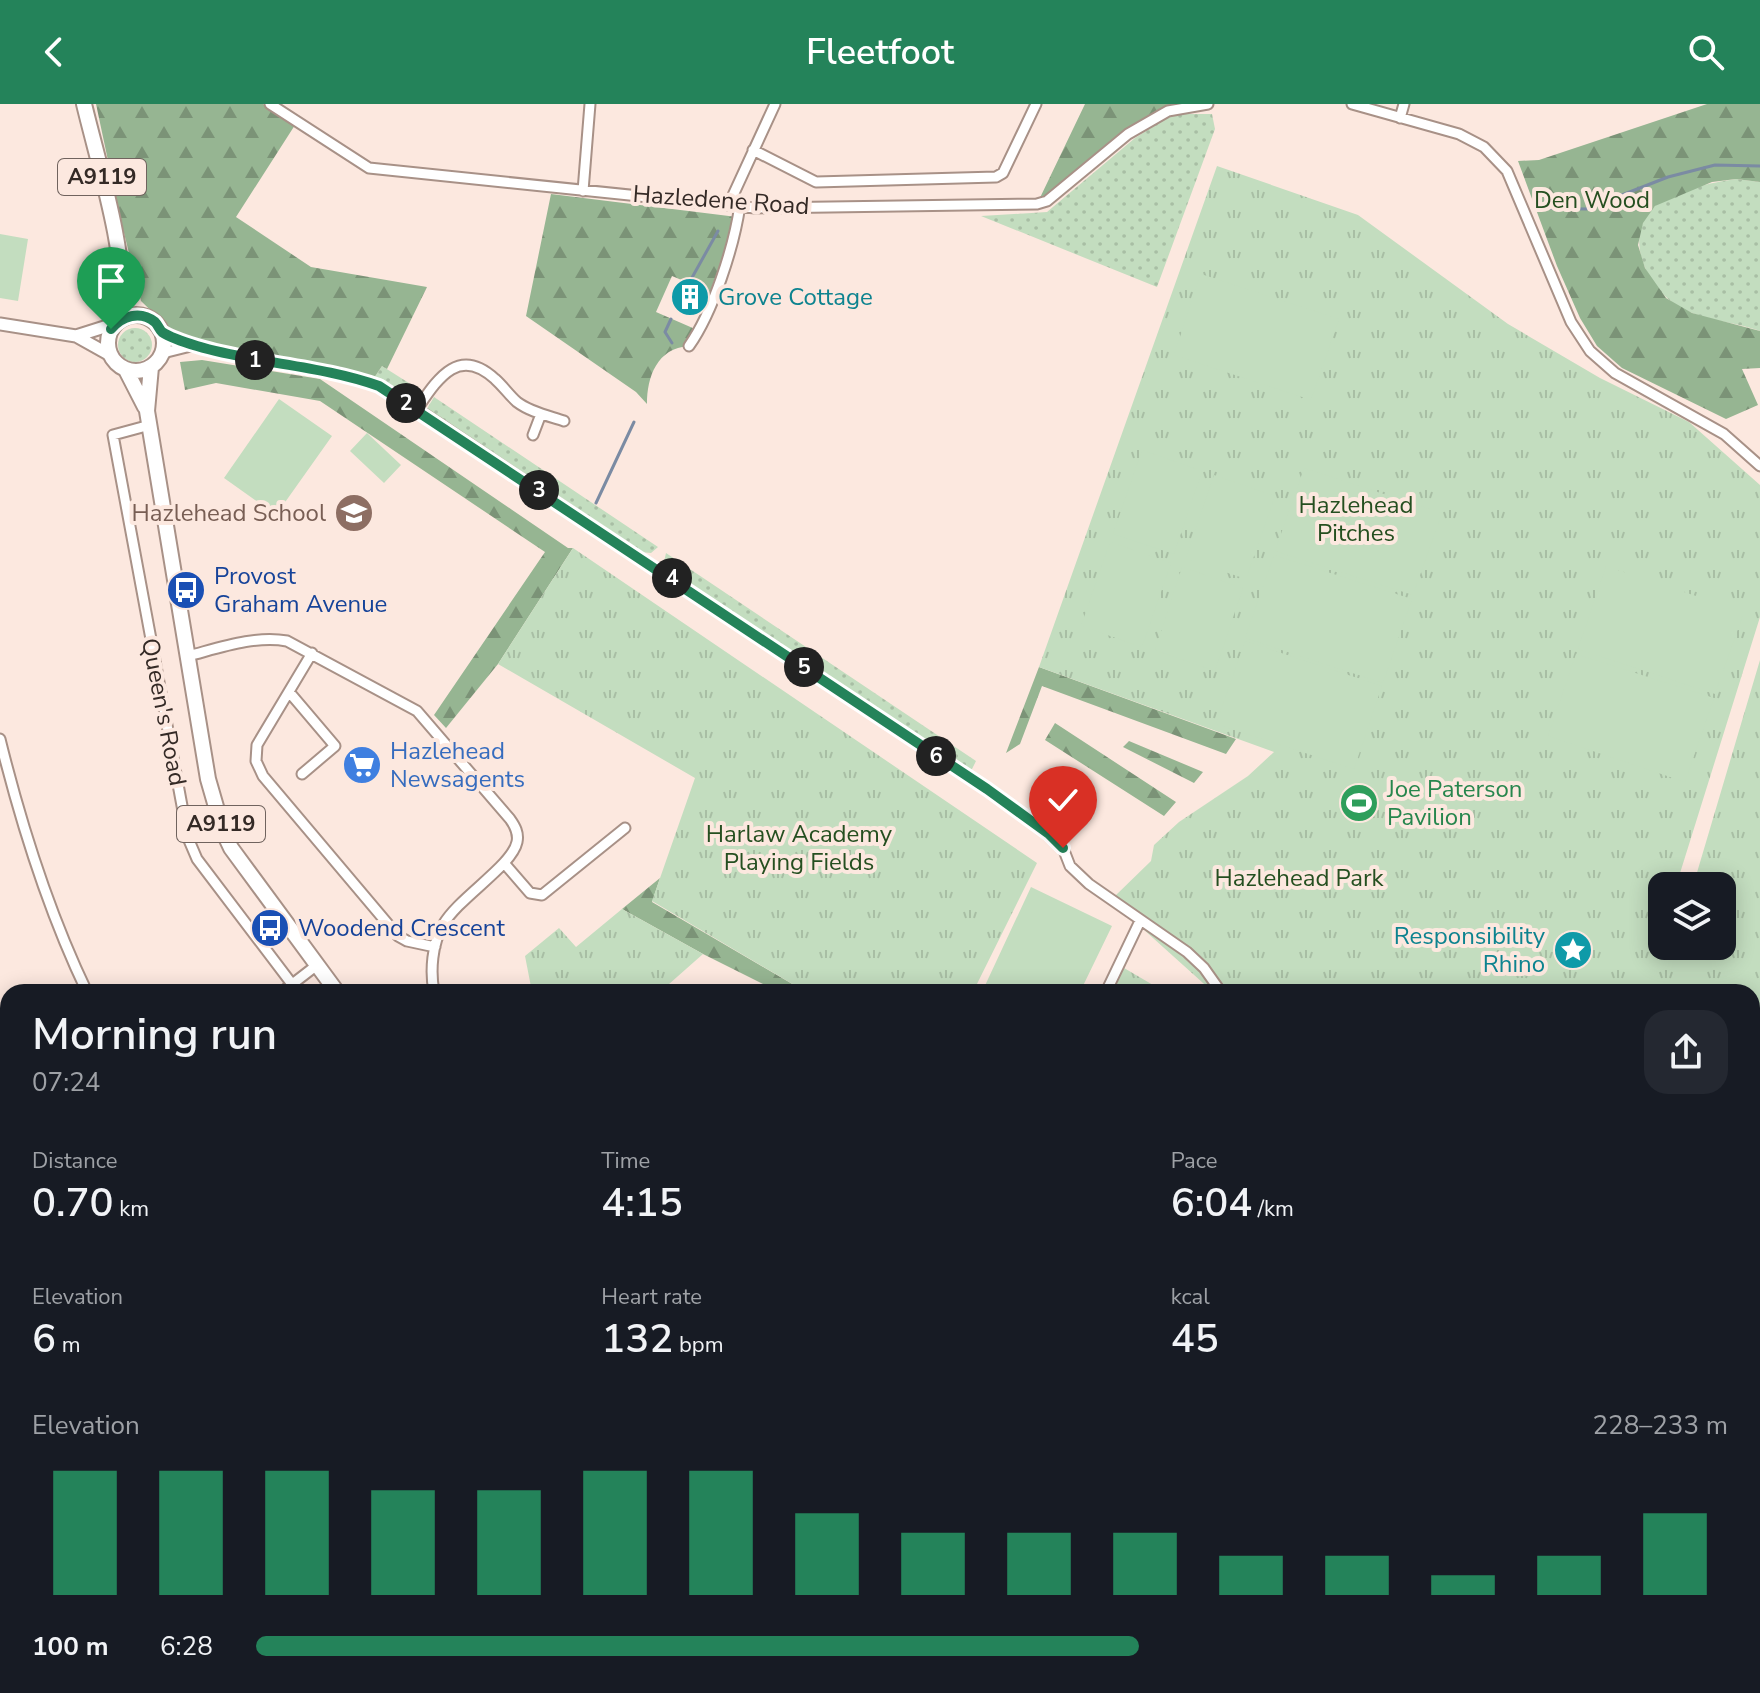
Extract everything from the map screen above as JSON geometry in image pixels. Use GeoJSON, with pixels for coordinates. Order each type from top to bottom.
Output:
{"type":"FeatureCollection","features":[{"type":"Feature","properties":{"kind":"main road","name":"A9119"},"geometry":{"type":"LineString","coordinates":[[84,104],[125,284],[147,317],[161,331]]}},
{"type":"Feature","properties":{"kind":"main road","name":"A9119"},"geometry":{"type":"LineString","coordinates":[[125,284],[120,320],[108,337],[110,355],[126,370]]}},
{"type":"Feature","properties":{"kind":"main road"},"geometry":{"type":"LineString","coordinates":[[120,320],[131,316],[147,317]]}},
{"type":"Feature","properties":{"kind":"main road"},"geometry":{"type":"LineString","coordinates":[[126,370],[135,372],[151,367],[163,353],[161,331]]}},
{"type":"Feature","properties":{"kind":"main road","name":"Queen's Road"},"geometry":{"type":"LineString","coordinates":[[145,421],[151,367]]}},
{"type":"Feature","properties":{"kind":"main road","name":"Queen's Road"},"geometry":{"type":"LineString","coordinates":[[126,370],[145,421],[208,779],[223,831],[241,863],[331,984]]}},
{"type":"Feature","properties":{"kind":"street","name":"Hazledene Road"},"geometry":{"type":"LineString","coordinates":[[270,104],[369,168],[755,208],[1037,204],[1047,201],[1128,134],[1168,111],[1208,104]]}},
{"type":"Feature","properties":{"kind":"street"},"geometry":{"type":"LineString","coordinates":[[583,191],[590,104]]}},
{"type":"Feature","properties":{"kind":"street"},"geometry":{"type":"LineString","coordinates":[[729,204],[775,104]]}},
{"type":"Feature","properties":{"kind":"street"},"geometry":{"type":"LineString","coordinates":[[753,150],[816,182],[996,177],[1003,173],[1036,104]]}},
{"type":"Feature","properties":{"kind":"street"},"geometry":{"type":"LineString","coordinates":[[1352,104],[1459,134],[1484,147],[1507,171],[1571,322],[1590,351],[1615,373],[1724,434],[1760,466]]}},
{"type":"Feature","properties":{"kind":"street"},"geometry":{"type":"LineString","coordinates":[[1400,118],[1404,104]]}},
{"type":"Feature","properties":{"kind":"street"},"geometry":{"type":"LineString","coordinates":[[689,346],[735,241],[740,205]]}},
{"type":"Feature","properties":{"kind":"street"},"geometry":{"type":"LineString","coordinates":[[76,336],[120,320]]}},
{"type":"Feature","properties":{"kind":"street"},"geometry":{"type":"LineString","coordinates":[[0,324],[76,336],[110,355]]}},
{"type":"Feature","properties":{"kind":"street"},"geometry":{"type":"LineString","coordinates":[[161,331],[195,345],[250,359],[352,377],[379,386],[417,409],[995,795],[1049,834],[1063,848],[1070,866],[1089,884],[1187,952],[1215,984]]}},
{"type":"Feature","properties":{"kind":"street"},"geometry":{"type":"LineString","coordinates":[[163,353],[195,345]]}},
{"type":"Feature","properties":{"kind":"street"},"geometry":{"type":"LineString","coordinates":[[417,409],[440,377],[458,366],[472,366],[495,379],[518,403],[564,421]]}},
{"type":"Feature","properties":{"kind":"street"},"geometry":{"type":"LineString","coordinates":[[533,435],[541,414]]}},
{"type":"Feature","properties":{"kind":"street","name":"Queen's Road"},"geometry":{"type":"LineString","coordinates":[[145,421],[113,435],[188,838],[197,859],[292,984]]}},
{"type":"Feature","properties":{"kind":"street"},"geometry":{"type":"LineString","coordinates":[[188,656],[273,638],[312,653],[417,711],[516,829],[518,840],[504,863],[464,898],[442,926],[435,947],[433,984]]}},
{"type":"Feature","properties":{"kind":"street"},"geometry":{"type":"LineString","coordinates":[[312,653],[257,745],[256,761],[263,776],[398,936],[435,947]]}},
{"type":"Feature","properties":{"kind":"street"},"geometry":{"type":"LineString","coordinates":[[290,693],[335,746],[302,774]]}},
{"type":"Feature","properties":{"kind":"street"},"geometry":{"type":"LineString","coordinates":[[0,739],[46,890],[84,984]]}},
{"type":"Feature","properties":{"kind":"street"},"geometry":{"type":"LineString","coordinates":[[504,863],[530,893],[542,895],[625,828]]}},
{"type":"Feature","properties":{"kind":"street"},"geometry":{"type":"LineString","coordinates":[[1110,984],[1140,921]]}},
{"type":"Feature","properties":{"kind":"street"},"geometry":{"type":"LineString","coordinates":[[299,984],[317,965]]}},
{"type":"Feature","properties":{"kind":"green space"},"geometry":{"type":"Polygon","coordinates":[[[96,104],[263,104],[295,125],[236,217],[311,267],[427,287],[387,369],[382,366],[374,378],[181,340],[141,301],[96,104]]]}},
{"type":"Feature","properties":{"kind":"green space"},"geometry":{"type":"Polygon","coordinates":[[[1085,104],[1208,104],[1168,111],[1128,134],[1037,204],[1085,104]]]}},
{"type":"Feature","properties":{"kind":"green space","name":"Den Wood"},"geometry":{"type":"Polygon","coordinates":[[[1707,104],[1760,104],[1760,182],[1736,179],[1712,182],[1655,206],[1643,223],[1638,245],[1645,268],[1666,298],[1692,313],[1760,331],[1760,368],[1742,369],[1758,405],[1726,419],[1622,368],[1597,346],[1580,318],[1557,266],[1518,161],[1539,160],[1707,104]]]}},
{"type":"Feature","properties":{"kind":"green space"},"geometry":{"type":"Polygon","coordinates":[[[1173,114],[1212,114],[1215,129],[1157,287],[981,216],[1047,212],[1135,138],[1173,114]]]}},
{"type":"Feature","properties":{"kind":"green space","name":"Hazlehead Pitches"},"geometry":{"type":"Polygon","coordinates":[[[1217,166],[1358,215],[1508,324],[1600,378],[1689,422],[1760,485],[1760,617],[1680,872],[1648,872],[1648,960],[1736,960],[1736,872],[1697,872],[1760,660],[1760,984],[1204,984],[1143,929],[1115,896],[1151,861],[1154,845],[1179,822],[1248,776],[1274,752],[1039,667],[1217,166]]]}},
{"type":"Feature","properties":{"kind":"green space"},"geometry":{"type":"Polygon","coordinates":[[[1736,179],[1760,182],[1760,331],[1697,315],[1678,306],[1656,286],[1642,260],[1639,246],[1645,218],[1662,201],[1693,188],[1736,179]]]}},
{"type":"Feature","properties":{"kind":"green space"},"geometry":{"type":"Polygon","coordinates":[[[551,194],[737,217],[710,292],[672,276],[656,312],[695,329],[689,346],[669,352],[656,366],[649,384],[647,404],[636,392],[526,316],[551,194]]]}},
{"type":"Feature","properties":{"kind":"green space"},"geometry":{"type":"Polygon","coordinates":[[[0,234],[28,239],[18,301],[0,298],[0,234]]]}},
{"type":"Feature","properties":{"kind":"green space"},"geometry":{"type":"Polygon","coordinates":[[[1201,274],[1339,319],[1311,400],[1174,355],[1201,274]]]}},
{"type":"Feature","properties":{"kind":"green space"},"geometry":{"type":"Polygon","coordinates":[[[135,328],[147,333],[152,345],[147,357],[135,362],[123,357],[118,345],[123,333],[135,328]]]}},
{"type":"Feature","properties":{"kind":"green space"},"geometry":{"type":"Polygon","coordinates":[[[202,360],[320,379],[568,548],[573,548],[498,664],[446,728],[434,715],[545,552],[320,401],[216,383],[185,390],[180,362],[202,360]]]}},
{"type":"Feature","properties":{"kind":"green space"},"geometry":{"type":"Polygon","coordinates":[[[382,366],[420,390],[413,402],[374,378],[382,366]]]}},
{"type":"Feature","properties":{"kind":"green space"},"geometry":{"type":"Polygon","coordinates":[[[434,397],[658,547],[651,553],[640,552],[425,412],[434,397]]]}},
{"type":"Feature","properties":{"kind":"green space"},"geometry":{"type":"Polygon","coordinates":[[[279,399],[332,436],[276,515],[224,478],[279,399]]]}},
{"type":"Feature","properties":{"kind":"green space"},"geometry":{"type":"Polygon","coordinates":[[[367,433],[401,465],[384,483],[350,451],[367,433]]]}},
{"type":"Feature","properties":{"kind":"green space"},"geometry":{"type":"Polygon","coordinates":[[[1142,450],[1202,471],[1174,554],[1113,534],[1142,450]]]}},
{"type":"Feature","properties":{"kind":"green space"},"geometry":{"type":"Polygon","coordinates":[[[1304,468],[1442,513],[1413,595],[1275,551],[1304,468]]]}},
{"type":"Feature","properties":{"kind":"green space"},"geometry":{"type":"Polygon","coordinates":[[[1214,475],[1275,496],[1246,579],[1186,559],[1214,475]]]}},
{"type":"Feature","properties":{"kind":"green space"},"geometry":{"type":"Polygon","coordinates":[[[1110,542],[1171,563],[1142,647],[1081,626],[1110,542]]]}},
{"type":"Feature","properties":{"kind":"green space","name":"Harlaw Academy Playing Fields"},"geometry":{"type":"Polygon","coordinates":[[[573,548],[1037,863],[977,984],[792,984],[652,901],[695,778],[498,664],[573,548]]]}},
{"type":"Feature","properties":{"kind":"green space"},"geometry":{"type":"Polygon","coordinates":[[[666,553],[976,761],[969,775],[669,572],[664,562],[666,553]]]}},
{"type":"Feature","properties":{"kind":"green space"},"geometry":{"type":"Polygon","coordinates":[[[1274,555],[1412,599],[1383,683],[1245,638],[1274,555]]]}},
{"type":"Feature","properties":{"kind":"green space"},"geometry":{"type":"Polygon","coordinates":[[[1606,566],[1744,612],[1715,694],[1578,649],[1606,566]]]}},
{"type":"Feature","properties":{"kind":"green space"},"geometry":{"type":"Polygon","coordinates":[[[1182,567],[1243,588],[1215,671],[1155,650],[1182,567]]]}},
{"type":"Feature","properties":{"kind":"green space"},"geometry":{"type":"Polygon","coordinates":[[[1245,641],[1382,686],[1354,769],[1216,724],[1245,641]]]}},
{"type":"Feature","properties":{"kind":"green space"},"geometry":{"type":"Polygon","coordinates":[[[1576,654],[1714,698],[1685,782],[1548,736],[1576,654]]]}},
{"type":"Feature","properties":{"kind":"green space"},"geometry":{"type":"Polygon","coordinates":[[[1039,667],[1236,739],[1226,754],[1042,686],[1020,744],[1006,753],[1039,667]]]}},
{"type":"Feature","properties":{"kind":"green space"},"geometry":{"type":"Polygon","coordinates":[[[1055,723],[1176,802],[1164,816],[1045,740],[1055,723]]]}},
{"type":"Feature","properties":{"kind":"green space"},"geometry":{"type":"Polygon","coordinates":[[[1129,741],[1203,772],[1194,783],[1123,747],[1129,741]]]}},
{"type":"Feature","properties":{"kind":"green space"},"geometry":{"type":"Polygon","coordinates":[[[660,878],[652,902],[792,984],[763,984],[622,909],[660,878]]]}},
{"type":"Feature","properties":{"kind":"green space"},"geometry":{"type":"Polygon","coordinates":[[[1031,887],[1112,926],[1084,984],[986,984],[1031,887]]]}},
{"type":"Feature","properties":{"kind":"green space"},"geometry":{"type":"Polygon","coordinates":[[[622,909],[703,954],[669,984],[530,984],[525,956],[559,928],[576,947],[622,909]]]}},
{"type":"Feature","properties":{"kind":"green space"},"geometry":{"type":"Polygon","coordinates":[[[1124,968],[1151,984],[1117,984],[1124,968]]]}},
{"type":"Feature","properties":{"kind":"waterway"},"geometry":{"type":"LineString","coordinates":[[1537,208],[1586,209],[1668,177],[1715,165],[1760,166]]}},
{"type":"Feature","properties":{"kind":"waterway"},"geometry":{"type":"LineString","coordinates":[[689,283],[718,231]]}},
{"type":"Feature","properties":{"kind":"waterway"},"geometry":{"type":"LineString","coordinates":[[671,319],[665,332],[672,343]]}},
{"type":"Feature","properties":{"kind":"waterway"},"geometry":{"type":"LineString","coordinates":[[596,503],[634,422]]}},
{"type":"Feature","properties":{"kind":"place","name":"Grove Cottage"},"geometry":{"type":"Point","coordinates":[690,297]}},
{"type":"Feature","properties":{"kind":"place","name":"Hazlehead School"},"geometry":{"type":"Point","coordinates":[354,513]}},
{"type":"Feature","properties":{"kind":"place","name":"Provost Graham Avenue"},"geometry":{"type":"Point","coordinates":[186,590]}},
{"type":"Feature","properties":{"kind":"place","name":"Hazlehead Newsagents"},"geometry":{"type":"Point","coordinates":[362,765]}},
{"type":"Feature","properties":{"kind":"place","name":"Joe Paterson Pavilion"},"geometry":{"type":"Point","coordinates":[1359,803]}},
{"type":"Feature","properties":{"kind":"place","name":"Woodend Crescent"},"geometry":{"type":"Point","coordinates":[270,928]}},
{"type":"Feature","properties":{"kind":"place","name":"Responsibility Rhino"},"geometry":{"type":"Point","coordinates":[1573,950]}},
{"type":"Feature","properties":{"kind":"route"},"geometry":{"type":"LineString","coordinates":[[111,329],[123,318],[139,315],[153,321],[161,331],[195,345],[250,359],[309,367],[379,386],[987,789],[1049,834],[1063,848]]}},
{"type":"Feature","properties":{"kind":"park label","name":"Hazlehead Park"},"geometry":{"type":"Point","coordinates":[1299,878]}}]}
